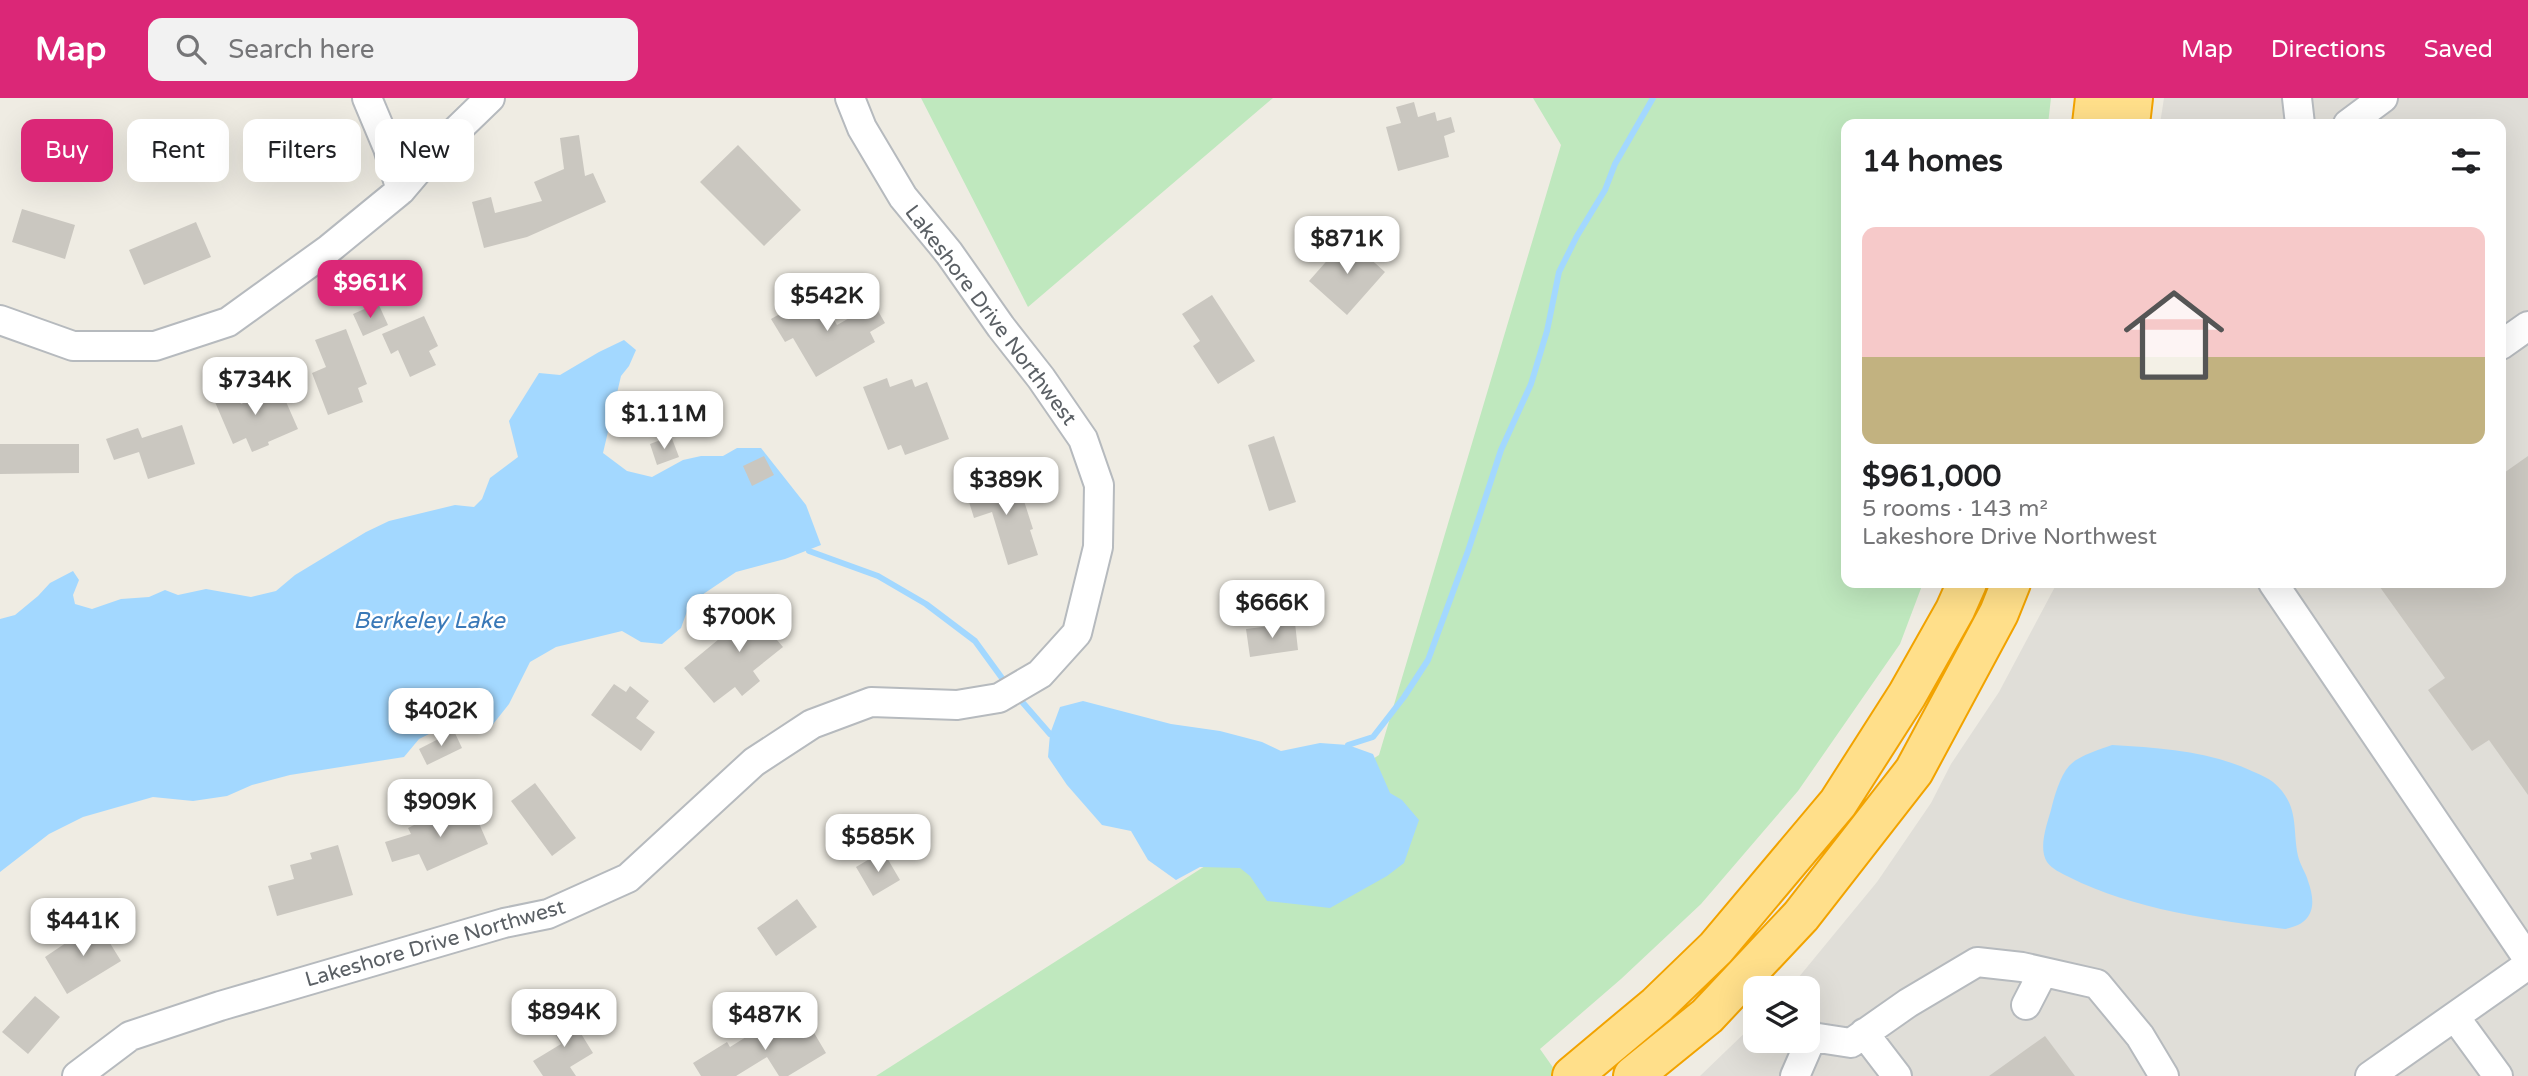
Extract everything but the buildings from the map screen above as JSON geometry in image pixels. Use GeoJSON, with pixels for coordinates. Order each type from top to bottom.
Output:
{"type":"FeatureCollection","features":[{"type":"Feature","properties":{"kind":"highway"},"geometry":{"type":"LineString","coordinates":[[2093,119],[2095,98]]}},
{"type":"Feature","properties":{"kind":"highway"},"geometry":{"type":"LineString","coordinates":[[2131,119],[2133,98]]}},
{"type":"Feature","properties":{"kind":"highway"},"geometry":{"type":"LineString","coordinates":[[1572,1076],[1657,1005],[1716,948],[1838,803],[1906,695],[1965,588]]}},
{"type":"Feature","properties":{"kind":"highway"},"geometry":{"type":"LineString","coordinates":[[1762,976],[1801,916],[1914,771],[1999,613],[2009,588]]}},
{"type":"Feature","properties":{"kind":"highway"},"geometry":{"type":"LineString","coordinates":[[1633,1076],[1706,1016],[1743,991]]}},
{"type":"Feature","properties":{"kind":"street"},"geometry":{"type":"LineString","coordinates":[[368,98],[401,190]]}},
{"type":"Feature","properties":{"kind":"street"},"geometry":{"type":"LineString","coordinates":[[0,320],[73,346],[155,346],[228,322],[329,249],[401,190],[429,158],[490,98]]}},
{"type":"Feature","properties":{"kind":"street","name":"Lakeshore Drive Northwest"},"geometry":{"type":"LineString","coordinates":[[77,1076],[130,1036],[220,1006],[504,923],[548,914],[590,896],[628,878],[754,762],[812,724],[871,702],[957,705],[999,698],[1040,674],[1077,633],[1098,547],[1099,485],[1083,439],[949,253],[903,197],[862,128],[850,98]]}},
{"type":"Feature","properties":{"kind":"street"},"geometry":{"type":"LineString","coordinates":[[2297,98],[2299,119]]}},
{"type":"Feature","properties":{"kind":"street"},"geometry":{"type":"LineString","coordinates":[[2355,119],[2383,98]]}},
{"type":"Feature","properties":{"kind":"street"},"geometry":{"type":"LineString","coordinates":[[2506,341],[2528,326]]}},
{"type":"Feature","properties":{"kind":"street"},"geometry":{"type":"LineString","coordinates":[[2276,588],[2528,959]]}},
{"type":"Feature","properties":{"kind":"street"},"geometry":{"type":"LineString","coordinates":[[1820,1037],[1851,1043],[1908,1003],[1977,962],[2097,984],[2140,1036],[2164,1076]]}},
{"type":"Feature","properties":{"kind":"street"},"geometry":{"type":"LineString","coordinates":[[2370,1076],[2528,965]]}},
{"type":"Feature","properties":{"kind":"street"},"geometry":{"type":"LineString","coordinates":[[2026,1005],[2043,972]]}},
{"type":"Feature","properties":{"kind":"street"},"geometry":{"type":"LineString","coordinates":[[2455,1017],[2498,1076]]}},
{"type":"Feature","properties":{"kind":"street"},"geometry":{"type":"LineString","coordinates":[[1864,1033],[1897,1076]]}},
{"type":"Feature","properties":{"kind":"street"},"geometry":{"type":"LineString","coordinates":[[1795,1076],[1803,1053]]}},
{"type":"Feature","properties":{"kind":"shaded area"},"geometry":{"type":"Polygon","coordinates":[[[2164,98],[2528,98],[2528,1076],[1700,1076],[1743,1035],[1743,1053],[1820,1053],[1820,976],[1800,976],[1877,882],[1931,803],[1951,764],[1999,692],[2054,588],[2506,588],[2506,119],[2161,119],[2164,98]]]}},
{"type":"Feature","properties":{"kind":"green space"},"geometry":{"type":"Polygon","coordinates":[[[921,98],[1273,98],[1028,307],[921,98]]]}},
{"type":"Feature","properties":{"kind":"green space"},"geometry":{"type":"Polygon","coordinates":[[[1533,98],[2051,98],[2049,119],[1841,119],[1841,588],[1921,588],[1900,644],[1798,791],[1701,904],[1621,979],[1540,1049],[1559,1076],[876,1076],[1379,755],[1561,145],[1533,98]]]}},
{"type":"Feature","properties":{"kind":"water","name":"Berkeley Lake"},"geometry":{"type":"Polygon","coordinates":[[[624,340],[636,350],[621,376],[603,453],[627,471],[652,477],[683,460],[701,456],[723,456],[737,448],[761,448],[806,505],[821,545],[785,559],[736,572],[690,603],[681,628],[662,644],[641,642],[622,631],[556,647],[530,662],[509,704],[490,728],[472,733],[449,724],[419,739],[404,757],[290,775],[252,785],[227,796],[193,801],[153,797],[83,817],[49,834],[0,872],[0,619],[15,615],[50,583],[73,571],[79,580],[73,595],[75,604],[92,609],[121,599],[149,597],[165,590],[178,595],[206,589],[251,597],[276,591],[295,575],[389,521],[455,505],[474,507],[482,499],[490,478],[518,457],[509,421],[539,373],[560,375],[624,340]]]}},
{"type":"Feature","properties":{"kind":"water"},"geometry":{"type":"Polygon","coordinates":[[[1083,701],[1171,724],[1220,731],[1262,742],[1281,751],[1320,743],[1348,745],[1373,754],[1390,793],[1402,800],[1419,820],[1404,863],[1387,876],[1330,908],[1267,901],[1250,876],[1240,868],[1200,867],[1176,880],[1148,860],[1131,831],[1102,825],[1067,785],[1048,757],[1050,734],[1060,707],[1083,701]]]}},
{"type":"Feature","properties":{"kind":"water"},"geometry":{"type":"Polygon","coordinates":[[[2112,745],[2203,755],[2237,765],[2273,782],[2282,791],[2291,808],[2298,856],[2311,890],[2312,906],[2307,918],[2294,927],[2285,929],[2174,912],[2120,898],[2051,867],[2044,856],[2044,836],[2063,775],[2078,759],[2112,745]]]}},
{"type":"Feature","properties":{"kind":"waterway"},"geometry":{"type":"LineString","coordinates":[[1348,745],[1373,737],[1428,660],[1501,450],[1531,384],[1547,331],[1559,272],[1653,98]]}},
{"type":"Feature","properties":{"kind":"waterway"},"geometry":{"type":"LineString","coordinates":[[809,551],[878,576],[926,604],[975,641],[1007,685]]}},
{"type":"Feature","properties":{"kind":"waterway"},"geometry":{"type":"LineString","coordinates":[[1017,696],[1050,734]]}}]}
